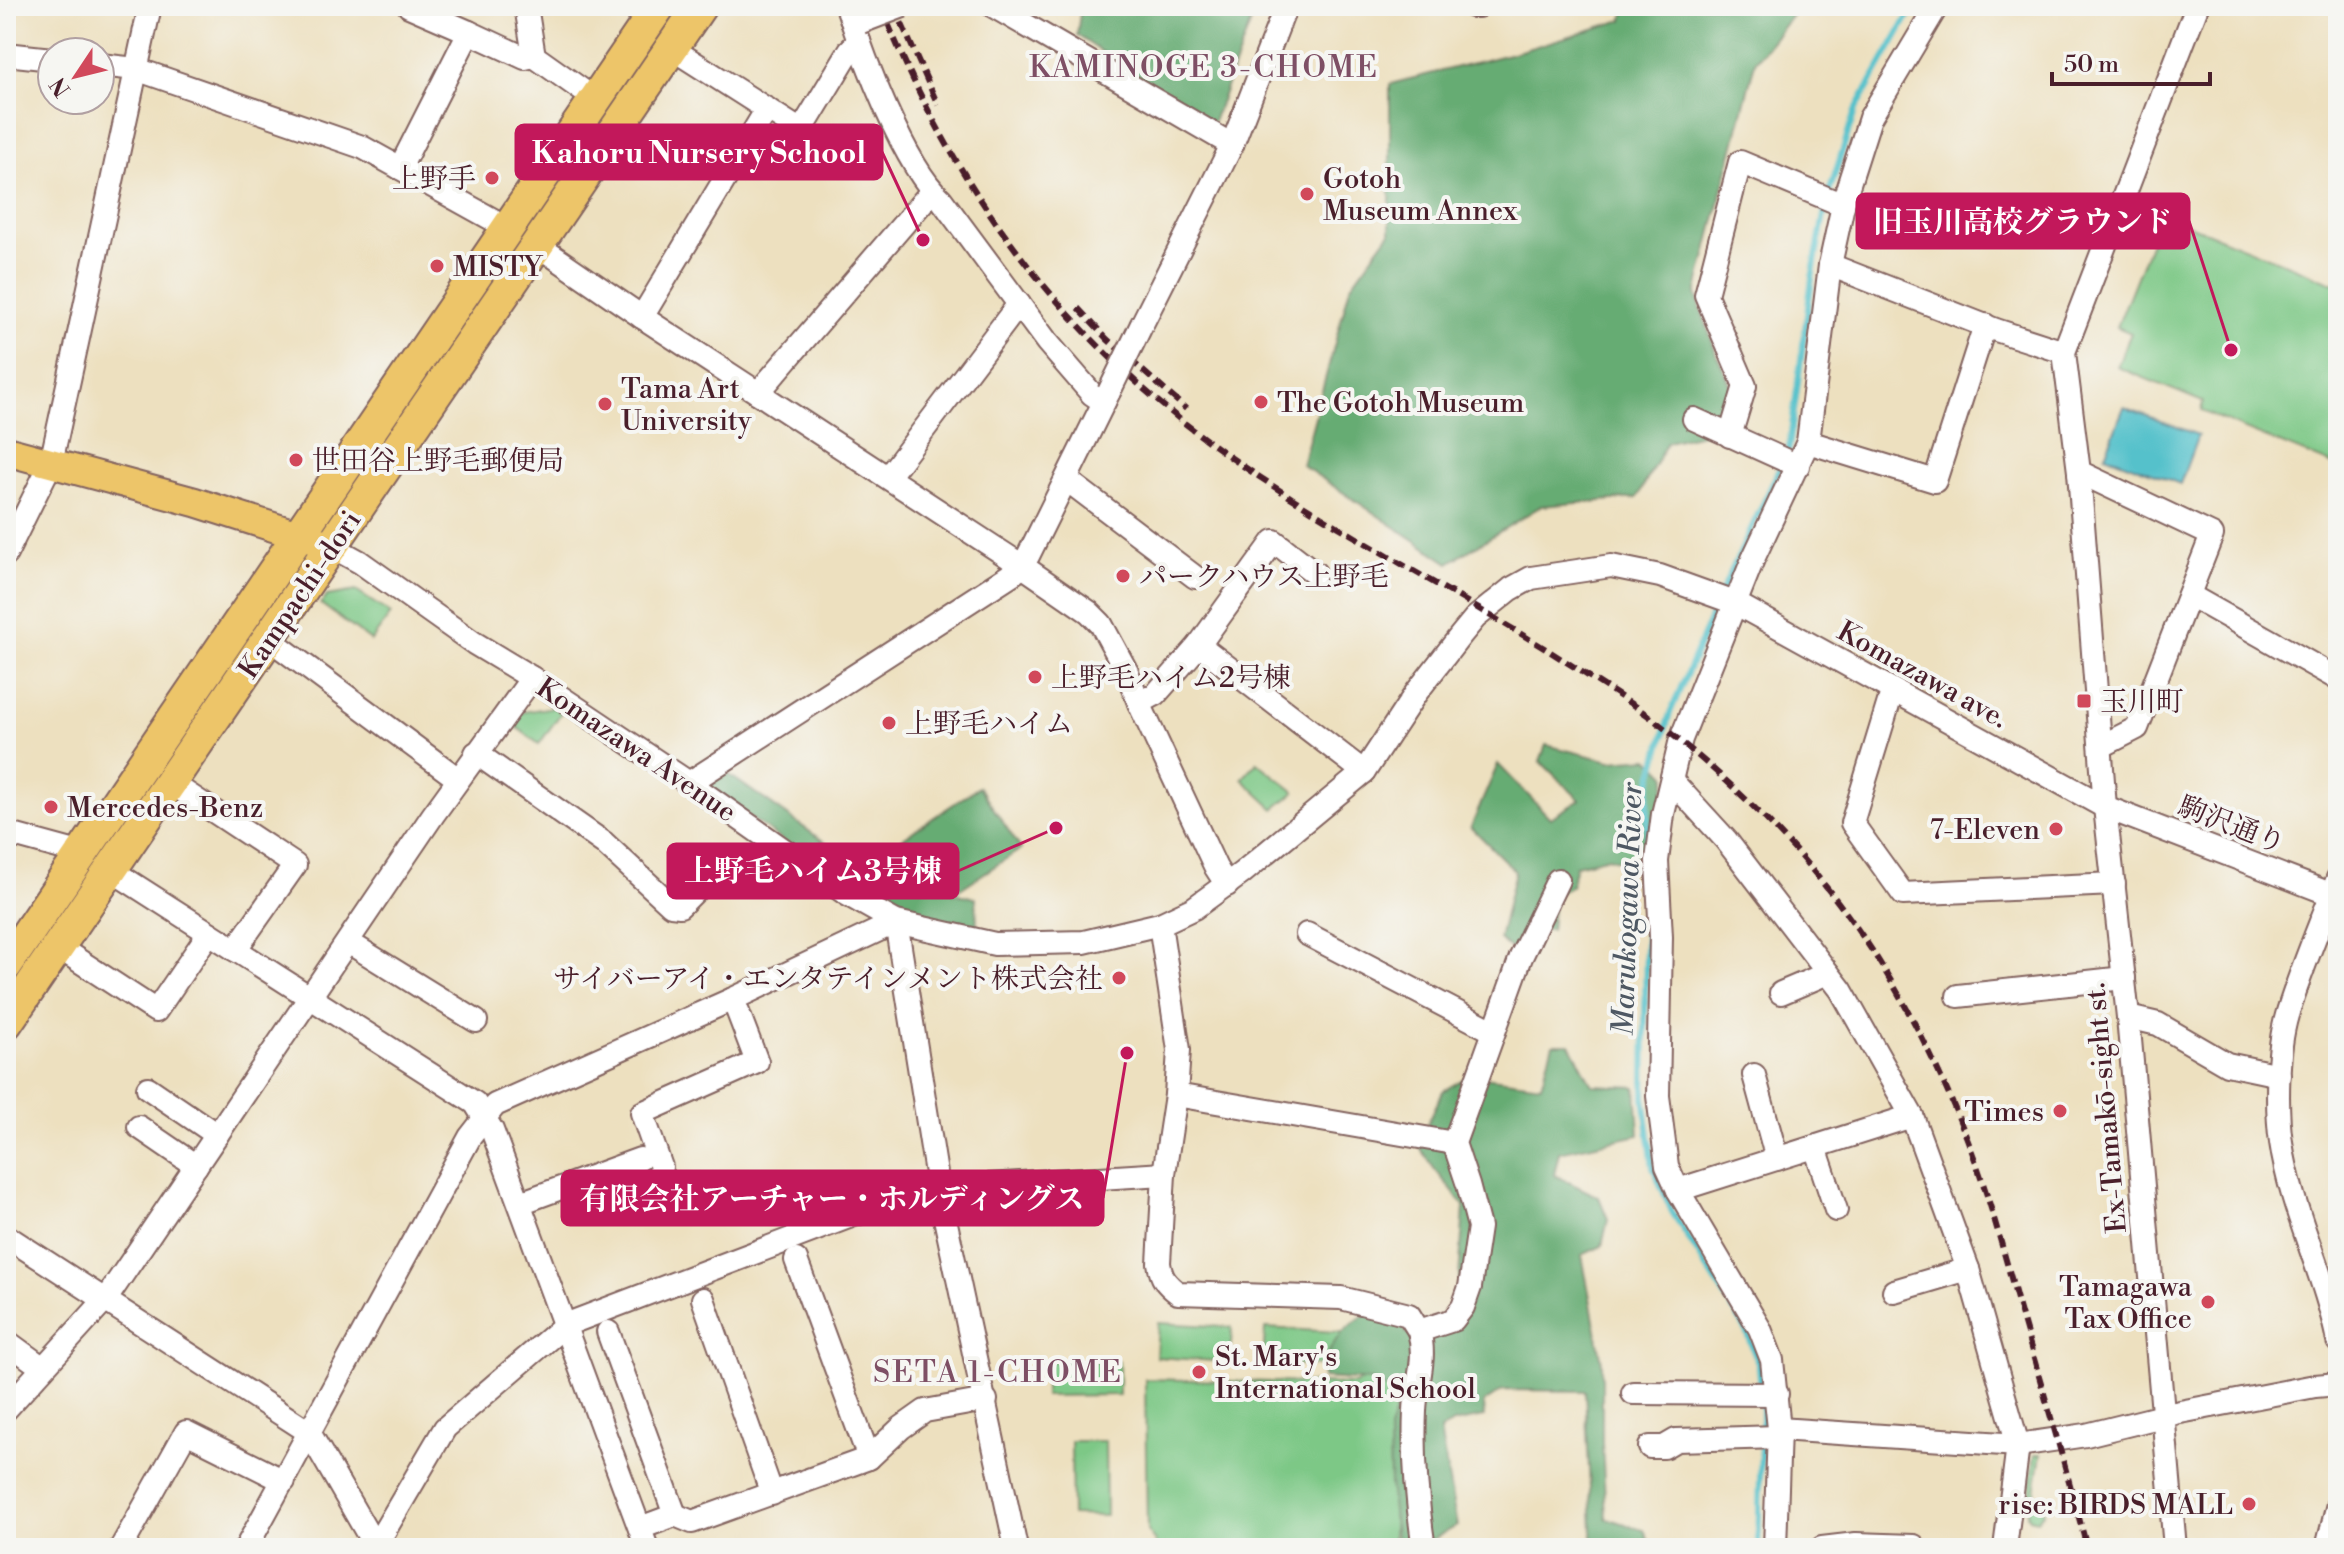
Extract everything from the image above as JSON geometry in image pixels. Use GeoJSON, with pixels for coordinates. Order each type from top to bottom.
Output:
{"type":"FeatureCollection","features":[{"type":"Feature","properties":{"kind":"highway","name":"Kampachi-dori"},"geometry":{"type":"LineString","coordinates":[[6,965],[659,6]]}},
{"type":"Feature","properties":{"kind":"highway","name":"Kampachi-dori"},"geometry":{"type":"LineString","coordinates":[[6,1023],[700,6]]}},
{"type":"Feature","properties":{"kind":"main road","name":"Komazawa Avenue"},"geometry":{"type":"LineString","coordinates":[[6,451],[195,502],[331,546]]}},
{"type":"Feature","properties":{"kind":"street"},"geometry":{"type":"LineString","coordinates":[[6,554],[51,463],[150,6]]}},
{"type":"Feature","properties":{"kind":"street"},"geometry":{"type":"LineString","coordinates":[[409,6],[525,58],[534,56]]}},
{"type":"Feature","properties":{"kind":"street"},"geometry":{"type":"LineString","coordinates":[[526,6],[534,56],[596,100]]}},
{"type":"Feature","properties":{"kind":"street"},"geometry":{"type":"LineString","coordinates":[[855,24],[903,6]]}},
{"type":"Feature","properties":{"kind":"street"},"geometry":{"type":"LineString","coordinates":[[993,6],[1232,145]]}},
{"type":"Feature","properties":{"kind":"street"},"geometry":{"type":"LineString","coordinates":[[689,783],[1008,577],[1021,565],[1067,480],[1232,145],[1286,6]]}},
{"type":"Feature","properties":{"kind":"street"},"geometry":{"type":"LineString","coordinates":[[1472,6],[1478,6]]}},
{"type":"Feature","properties":{"kind":"street"},"geometry":{"type":"LineString","coordinates":[[1775,1548],[1766,1394],[1772,1360],[1760,1329],[1667,1166],[1658,1096],[1661,937],[1657,861],[1663,814],[1681,739],[1735,603],[1808,442],[1830,265],[1843,205],[1870,118],[1937,6]]}},
{"type":"Feature","properties":{"kind":"street"},"geometry":{"type":"LineString","coordinates":[[1830,265],[2064,352],[2197,6]]}},
{"type":"Feature","properties":{"kind":"street"},"geometry":{"type":"LineString","coordinates":[[671,48],[801,131],[850,50],[855,24]]}},
{"type":"Feature","properties":{"kind":"street"},"geometry":{"type":"LineString","coordinates":[[855,24],[900,139],[932,191],[1092,394],[1106,397]]}},
{"type":"Feature","properties":{"kind":"street"},"geometry":{"type":"LineString","coordinates":[[400,168],[469,32]]}},
{"type":"Feature","properties":{"kind":"street"},"geometry":{"type":"LineString","coordinates":[[6,54],[36,57]]}},
{"type":"Feature","properties":{"kind":"street"},"geometry":{"type":"LineString","coordinates":[[116,67],[136,69],[362,147],[508,228]]}},
{"type":"Feature","properties":{"kind":"street"},"geometry":{"type":"LineString","coordinates":[[642,317],[767,109]]}},
{"type":"Feature","properties":{"kind":"street"},"geometry":{"type":"LineString","coordinates":[[1730,436],[1745,386],[1706,295],[1740,162],[1843,205]]}},
{"type":"Feature","properties":{"kind":"street"},"geometry":{"type":"LineString","coordinates":[[758,393],[932,191]]}},
{"type":"Feature","properties":{"kind":"street"},"geometry":{"type":"LineString","coordinates":[[537,245],[1089,612],[1101,624],[1127,672],[1216,868],[1227,885]]}},
{"type":"Feature","properties":{"kind":"street"},"geometry":{"type":"LineString","coordinates":[[888,477],[1019,304]]}},
{"type":"Feature","properties":{"kind":"street"},"geometry":{"type":"LineString","coordinates":[[1808,442],[1935,481],[1985,325]]}},
{"type":"Feature","properties":{"kind":"street","name":"Ex-Tamakō-sight st."},"geometry":{"type":"LineString","coordinates":[[2064,352],[2079,472],[2105,807],[2128,1017],[2175,1548]]}},
{"type":"Feature","properties":{"kind":"street"},"geometry":{"type":"LineString","coordinates":[[1694,419],[1798,466]]}},
{"type":"Feature","properties":{"kind":"street"},"geometry":{"type":"LineString","coordinates":[[2079,472],[2212,535],[2137,728],[2102,746]]}},
{"type":"Feature","properties":{"kind":"street"},"geometry":{"type":"LineString","coordinates":[[1067,480],[1195,577]]}},
{"type":"Feature","properties":{"kind":"street"},"geometry":{"type":"LineString","coordinates":[[1139,703],[1156,694],[1199,645],[1274,541],[1315,573]]}},
{"type":"Feature","properties":{"kind":"street","name":"Komazawa Avenue"},"geometry":{"type":"LineString","coordinates":[[331,546],[360,562],[474,643],[689,783],[800,862],[896,922],[995,944],[1084,942],[1160,924],[1194,908],[1227,885],[1364,772],[1416,693],[1475,618],[1511,589],[1531,578],[1611,566],[1660,576],[1712,594]]}},
{"type":"Feature","properties":{"kind":"street","name":"Komazawa ave."},"geometry":{"type":"LineString","coordinates":[[1712,594],[1735,603],[2105,807]]}},
{"type":"Feature","properties":{"kind":"street"},"geometry":{"type":"LineString","coordinates":[[2189,595],[2338,679]]}},
{"type":"Feature","properties":{"kind":"street"},"geometry":{"type":"LineString","coordinates":[[268,638],[458,779]]}},
{"type":"Feature","properties":{"kind":"street"},"geometry":{"type":"LineString","coordinates":[[1199,645],[1364,772]]}},
{"type":"Feature","properties":{"kind":"street"},"geometry":{"type":"LineString","coordinates":[[6,1409],[106,1299],[458,779],[532,678]]}},
{"type":"Feature","properties":{"kind":"street"},"geometry":{"type":"LineString","coordinates":[[1892,692],[1852,823],[1903,894],[2114,884]]}},
{"type":"Feature","properties":{"kind":"street"},"geometry":{"type":"LineString","coordinates":[[476,753],[604,843],[671,905],[680,906],[718,868]]}},
{"type":"Feature","properties":{"kind":"street"},"geometry":{"type":"LineString","coordinates":[[1672,781],[1726,840],[1841,990],[1912,1116],[1968,1269],[2018,1445],[2005,1548]]}},
{"type":"Feature","properties":{"kind":"street"},"geometry":{"type":"LineString","coordinates":[[171,783],[295,865],[235,950]]}},
{"type":"Feature","properties":{"kind":"street","name":"駒沢通り"},"geometry":{"type":"LineString","coordinates":[[2105,807],[2336,890]]}},
{"type":"Feature","properties":{"kind":"street"},"geometry":{"type":"LineString","coordinates":[[6,833],[83,854]]}},
{"type":"Feature","properties":{"kind":"street"},"geometry":{"type":"LineString","coordinates":[[111,870],[475,1103],[492,1130],[643,1538],[675,1515]]}},
{"type":"Feature","properties":{"kind":"street"},"geometry":{"type":"LineString","coordinates":[[1419,1331],[1453,1320],[1463,1307],[1476,1261],[1479,1227],[1454,1143],[1521,957],[1558,880]]}},
{"type":"Feature","properties":{"kind":"street"},"geometry":{"type":"LineString","coordinates":[[2336,890],[2286,1018],[2279,1075],[2281,1144],[2338,1341]]}},
{"type":"Feature","properties":{"kind":"street"},"geometry":{"type":"LineString","coordinates":[[246,1548],[470,1137],[495,1105],[896,922],[938,1186],[1016,1548]]}},
{"type":"Feature","properties":{"kind":"street"},"geometry":{"type":"LineString","coordinates":[[1160,924],[1179,1050],[1176,1095],[1164,1174],[1160,1274],[1166,1285],[1178,1293],[1341,1298],[1409,1315],[1419,1331],[1424,1361],[1415,1409],[1418,1509],[1424,1548]]}},
{"type":"Feature","properties":{"kind":"street"},"geometry":{"type":"LineString","coordinates":[[58,947],[156,1011],[209,933]]}},
{"type":"Feature","properties":{"kind":"street"},"geometry":{"type":"LineString","coordinates":[[1307,934],[1493,1031]]}},
{"type":"Feature","properties":{"kind":"street"},"geometry":{"type":"LineString","coordinates":[[348,942],[476,1021]]}},
{"type":"Feature","properties":{"kind":"street"},"geometry":{"type":"LineString","coordinates":[[1781,993],[1828,973]]}},
{"type":"Feature","properties":{"kind":"street"},"geometry":{"type":"LineString","coordinates":[[1958,996],[2124,978]]}},
{"type":"Feature","properties":{"kind":"street"},"geometry":{"type":"LineString","coordinates":[[520,1203],[651,1163],[642,1113],[757,1062],[733,999]]}},
{"type":"Feature","properties":{"kind":"street"},"geometry":{"type":"LineString","coordinates":[[2128,1017],[2158,1024],[2227,1064],[2279,1075]]}},
{"type":"Feature","properties":{"kind":"street"},"geometry":{"type":"LineString","coordinates":[[1754,1075],[1777,1159]]}},
{"type":"Feature","properties":{"kind":"street"},"geometry":{"type":"LineString","coordinates":[[148,1088],[217,1135]]}},
{"type":"Feature","properties":{"kind":"street"},"geometry":{"type":"LineString","coordinates":[[1176,1095],[1454,1143]]}},
{"type":"Feature","properties":{"kind":"street"},"geometry":{"type":"LineString","coordinates":[[1678,1190],[1912,1116]]}},
{"type":"Feature","properties":{"kind":"street"},"geometry":{"type":"LineString","coordinates":[[139,1127],[196,1166]]}},
{"type":"Feature","properties":{"kind":"street"},"geometry":{"type":"LineString","coordinates":[[1815,1147],[1836,1210]]}},
{"type":"Feature","properties":{"kind":"street"},"geometry":{"type":"LineString","coordinates":[[6,1236],[309,1432],[375,1547],[445,1428],[565,1325],[922,1189],[1164,1174]]}},
{"type":"Feature","properties":{"kind":"street"},"geometry":{"type":"LineString","coordinates":[[796,1260],[869,1458]]}},
{"type":"Feature","properties":{"kind":"street"},"geometry":{"type":"LineString","coordinates":[[1894,1291],[1968,1269]]}},
{"type":"Feature","properties":{"kind":"street"},"geometry":{"type":"LineString","coordinates":[[703,1299],[772,1494]]}},
{"type":"Feature","properties":{"kind":"street"},"geometry":{"type":"LineString","coordinates":[[608,1332],[675,1515],[692,1522],[869,1458],[901,1428],[925,1411],[986,1400]]}},
{"type":"Feature","properties":{"kind":"street"},"geometry":{"type":"LineString","coordinates":[[6,1341],[43,1368]]}},
{"type":"Feature","properties":{"kind":"street"},"geometry":{"type":"LineString","coordinates":[[1650,1447],[1664,1447],[1676,1440],[2018,1445],[2086,1435],[2161,1417],[2338,1384]]}},
{"type":"Feature","properties":{"kind":"street"},"geometry":{"type":"LineString","coordinates":[[1633,1393],[1766,1394]]}},
{"type":"Feature","properties":{"kind":"street"},"geometry":{"type":"LineString","coordinates":[[121,1548],[186,1432],[284,1481]]}},
{"type":"Feature","properties":{"kind":"street"},"geometry":{"type":"LineString","coordinates":[[1704,1450],[1768,1442]]}},
{"type":"Feature","properties":{"kind":"street"},"geometry":{"type":"LineString","coordinates":[[2327,1548],[2338,1504]]}},
{"type":"Feature","properties":{"kind":"street"},"geometry":{"type":"LineString","coordinates":[[1822,1548],[1856,1544],[1914,1546]]}},
{"type":"Feature","properties":{"kind":"green space"},"geometry":{"type":"Polygon","coordinates":[[[1081,6],[1257,6],[1211,127],[1077,35],[1081,6]]]}},
{"type":"Feature","properties":{"kind":"green space"},"geometry":{"type":"Polygon","coordinates":[[[1625,6],[1790,6],[1793,14],[1755,62],[1696,294],[1716,353],[1733,390],[1724,429],[1667,442],[1637,498],[1541,506],[1449,563],[1302,465],[1350,287],[1390,232],[1390,84],[1517,52],[1623,20],[1625,6]]]}},
{"type":"Feature","properties":{"kind":"green space"},"geometry":{"type":"Polygon","coordinates":[[[2162,214],[2338,285],[2338,467],[2201,411],[2203,402],[2117,367],[2131,333],[2117,327],[2162,214]]]}},
{"type":"Feature","properties":{"kind":"green space"},"geometry":{"type":"Polygon","coordinates":[[[356,591],[391,614],[371,641],[321,604],[327,596],[356,591]]]}},
{"type":"Feature","properties":{"kind":"green space"},"geometry":{"type":"Polygon","coordinates":[[[553,707],[561,713],[539,744],[511,723],[517,713],[553,707]]]}},
{"type":"Feature","properties":{"kind":"green space"},"geometry":{"type":"Polygon","coordinates":[[[1546,745],[1610,761],[1649,758],[1667,776],[1653,850],[1617,860],[1609,857],[1576,865],[1571,886],[1554,896],[1551,930],[1530,930],[1516,953],[1499,939],[1515,871],[1471,827],[1498,764],[1550,818],[1580,800],[1540,761],[1546,745]]]}},
{"type":"Feature","properties":{"kind":"green space"},"geometry":{"type":"Polygon","coordinates":[[[1257,762],[1295,792],[1274,809],[1242,779],[1257,762]]]}},
{"type":"Feature","properties":{"kind":"green space"},"geometry":{"type":"Polygon","coordinates":[[[724,771],[860,867],[979,787],[1021,849],[954,893],[976,898],[977,931],[928,921],[849,887],[702,784],[724,771]]]}},
{"type":"Feature","properties":{"kind":"green space"},"geometry":{"type":"Polygon","coordinates":[[[1553,1044],[1570,1044],[1592,1085],[1636,1087],[1639,1135],[1559,1152],[1554,1175],[1599,1197],[1608,1219],[1602,1246],[1582,1255],[1602,1363],[1606,1518],[1644,1530],[1651,1545],[1649,1548],[1593,1548],[1585,1391],[1503,1390],[1483,1403],[1484,1417],[1453,1423],[1440,1431],[1457,1526],[1417,1548],[1397,1548],[1390,1484],[1389,1430],[1400,1397],[1373,1381],[1322,1378],[1327,1356],[1343,1331],[1369,1312],[1398,1318],[1408,1335],[1439,1333],[1458,1292],[1464,1206],[1418,1144],[1443,1091],[1470,1075],[1541,1085],[1553,1044]]]}},
{"type":"Feature","properties":{"kind":"green space"},"geometry":{"type":"Polygon","coordinates":[[[1158,1323],[1232,1327],[1230,1362],[1156,1357],[1158,1323]]]}},
{"type":"Feature","properties":{"kind":"green space"},"geometry":{"type":"Polygon","coordinates":[[[1265,1328],[1357,1333],[1356,1367],[1263,1363],[1265,1328]]]}},
{"type":"Feature","properties":{"kind":"green space"},"geometry":{"type":"Polygon","coordinates":[[[1045,1361],[1119,1361],[1119,1395],[1045,1396],[1045,1361]]]}},
{"type":"Feature","properties":{"kind":"green space"},"geometry":{"type":"Polygon","coordinates":[[[1385,1373],[1395,1382],[1393,1548],[1155,1548],[1155,1542],[1147,1531],[1145,1379],[1354,1384],[1385,1373]]]}},
{"type":"Feature","properties":{"kind":"green space"},"geometry":{"type":"Polygon","coordinates":[[[1071,1441],[1105,1441],[1106,1516],[1072,1515],[1071,1441]]]}},
{"type":"Feature","properties":{"kind":"green space"},"geometry":{"type":"Polygon","coordinates":[[[2035,1454],[2041,1454],[2034,1498],[2040,1497],[2044,1512],[2037,1520],[2027,1515],[2035,1454]]]}},
{"type":"Feature","properties":{"kind":"water"},"geometry":{"type":"Polygon","coordinates":[[[2124,407],[2198,435],[2180,484],[2105,455],[2124,407]]]}},
{"type":"Feature","properties":{"kind":"waterway","name":"Marukogawa River"},"geometry":{"type":"LineString","coordinates":[[1829,193],[1855,111],[1914,6]]}},
{"type":"Feature","properties":{"kind":"waterway","name":"Marukogawa River"},"geometry":{"type":"LineString","coordinates":[[1761,1389],[1759,1366],[1745,1328],[1672,1212],[1653,1167],[1644,1097],[1648,792],[1670,713],[1723,589],[1789,448],[1812,278],[1826,204]]}},
{"type":"Feature","properties":{"kind":"waterway","name":"Marukogawa River"},"geometry":{"type":"LineString","coordinates":[[1762,1400],[1762,1432]]}},
{"type":"Feature","properties":{"kind":"waterway","name":"Marukogawa River"},"geometry":{"type":"LineString","coordinates":[[1758,1548],[1761,1444]]}},
{"type":"Feature","properties":{"kind":"railway"},"geometry":{"type":"LineString","coordinates":[[881,6],[910,74],[981,201],[1023,259],[1069,314],[1119,366],[1174,414],[1275,488],[1539,645],[1650,717],[1743,797],[1786,840],[1848,915],[1905,1006],[1938,1070],[1966,1136],[1998,1233],[2087,1548]]}},
{"type":"Feature","properties":{"kind":"railway"},"geometry":{"type":"LineString","coordinates":[[894,6],[938,105]]}},
{"type":"Feature","properties":{"kind":"railway"},"geometry":{"type":"LineString","coordinates":[[1078,308],[1107,339],[1186,409]]}},
{"type":"Feature","properties":{"kind":"place","name":"上野手"},"geometry":{"type":"Point","coordinates":[492,178]}},
{"type":"Feature","properties":{"kind":"place","name":"Gotoh Museum Annex"},"geometry":{"type":"Point","coordinates":[1307,194]}},
{"type":"Feature","properties":{"kind":"place","name":"Kahoru Nursery School"},"geometry":{"type":"Point","coordinates":[923,240]}},
{"type":"Feature","properties":{"kind":"place","name":"MISTY"},"geometry":{"type":"Point","coordinates":[437,266]}},
{"type":"Feature","properties":{"kind":"place","name":"旧玉川高校グラウンド"},"geometry":{"type":"Point","coordinates":[2231,350]}},
{"type":"Feature","properties":{"kind":"place","name":"The Gotoh Museum"},"geometry":{"type":"Point","coordinates":[1261,402]}},
{"type":"Feature","properties":{"kind":"place","name":"Tama Art University"},"geometry":{"type":"Point","coordinates":[605,404]}},
{"type":"Feature","properties":{"kind":"place","name":"世田谷上野毛郵便局"},"geometry":{"type":"Point","coordinates":[296,460]}},
{"type":"Feature","properties":{"kind":"place","name":"パークハウス上野毛"},"geometry":{"type":"Point","coordinates":[1123,576]}},
{"type":"Feature","properties":{"kind":"place","name":"上野毛ハイム2号棟"},"geometry":{"type":"Point","coordinates":[1035,677]}},
{"type":"Feature","properties":{"kind":"place","name":"玉川町"},"geometry":{"type":"Point","coordinates":[2084,701]}},
{"type":"Feature","properties":{"kind":"place","name":"上野毛ハイム"},"geometry":{"type":"Point","coordinates":[889,723]}},
{"type":"Feature","properties":{"kind":"place","name":"Mercedes-Benz"},"geometry":{"type":"Point","coordinates":[51,807]}},
{"type":"Feature","properties":{"kind":"place","name":"上野毛ハイム3号棟"},"geometry":{"type":"Point","coordinates":[1056,828]}},
{"type":"Feature","properties":{"kind":"place","name":"7-Eleven"},"geometry":{"type":"Point","coordinates":[2056,829]}},
{"type":"Feature","properties":{"kind":"place","name":"サイバーアイ・エンタテインメント株式会社"},"geometry":{"type":"Point","coordinates":[1119,978]}},
{"type":"Feature","properties":{"kind":"place","name":"有限会社アーチャー・ホルディングス"},"geometry":{"type":"Point","coordinates":[1127,1053]}},
{"type":"Feature","properties":{"kind":"place","name":"Times"},"geometry":{"type":"Point","coordinates":[2060,1111]}},
{"type":"Feature","properties":{"kind":"place","name":"Tamagawa Tax Office"},"geometry":{"type":"Point","coordinates":[2208,1302]}},
{"type":"Feature","properties":{"kind":"place","name":"St. Mary's International School"},"geometry":{"type":"Point","coordinates":[1199,1372]}},
{"type":"Feature","properties":{"kind":"place","name":"rise: BIRDS MALL"},"geometry":{"type":"Point","coordinates":[2249,1504]}},
{"type":"Feature","properties":{"kind":"district","name":"KAMINOGE 3-CHOME"},"geometry":{"type":"Point","coordinates":[1204,67]}},
{"type":"Feature","properties":{"kind":"district","name":"SETA 1-CHOME"},"geometry":{"type":"Point","coordinates":[998,1372]}}]}
